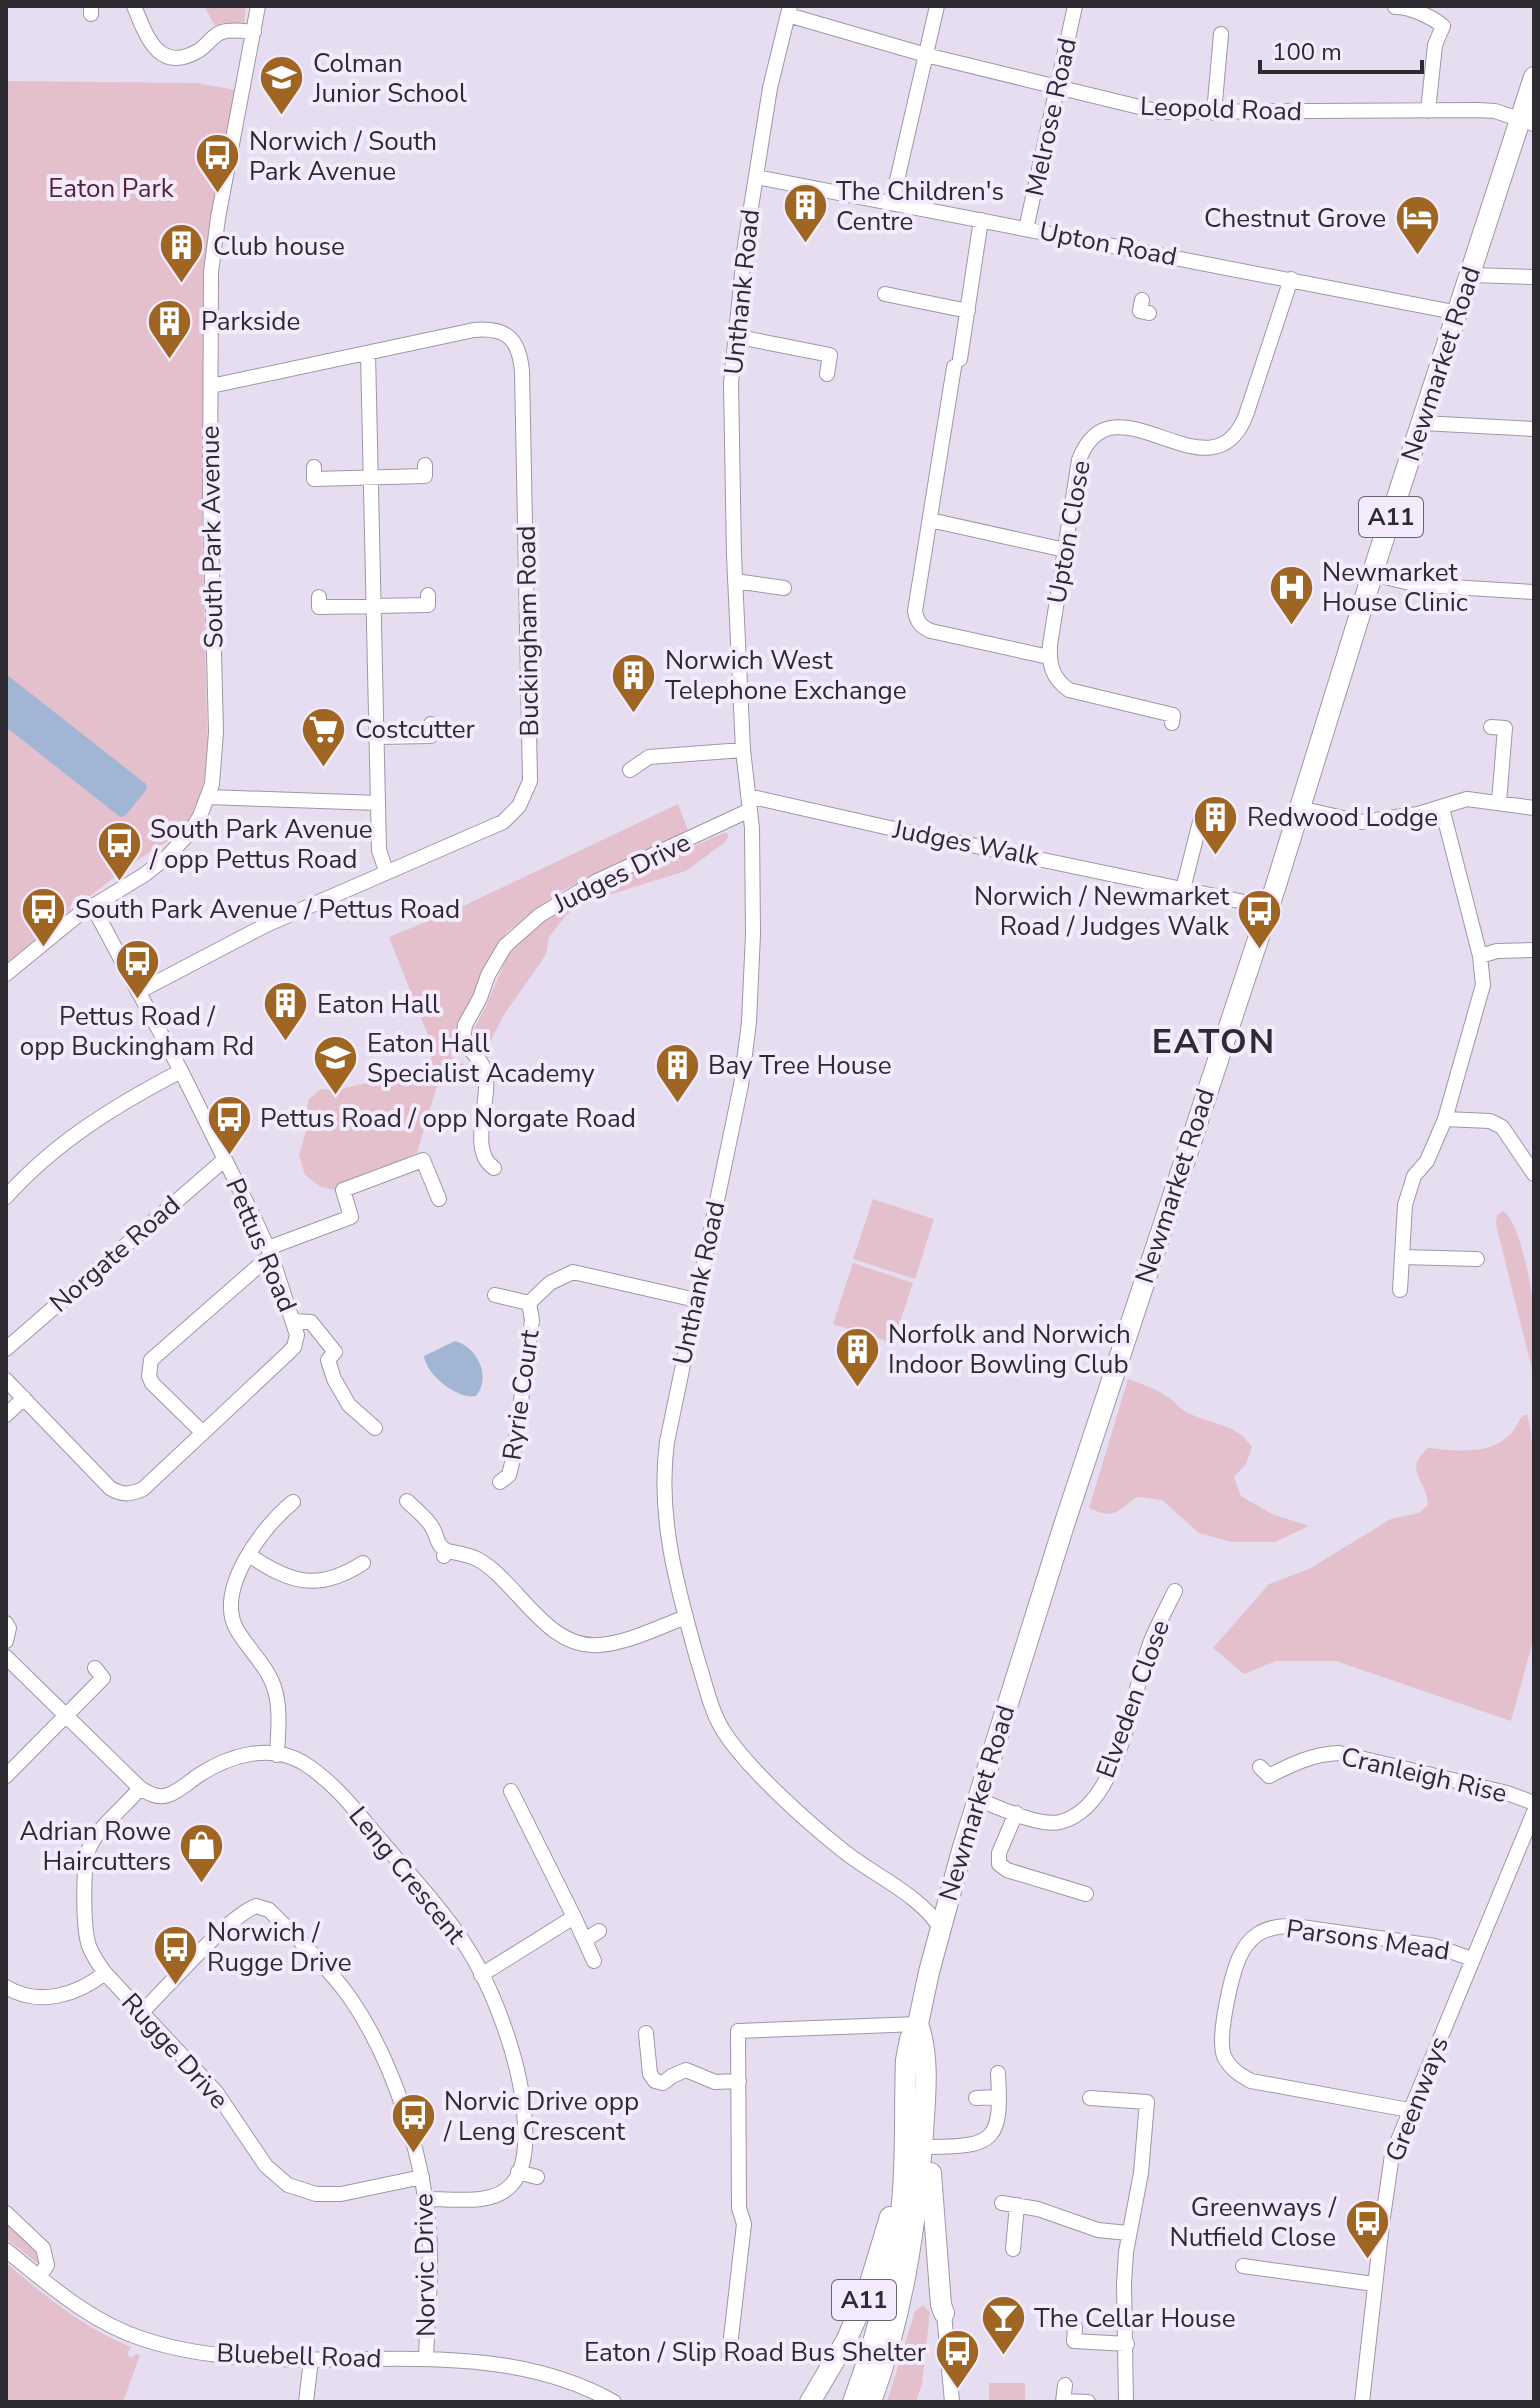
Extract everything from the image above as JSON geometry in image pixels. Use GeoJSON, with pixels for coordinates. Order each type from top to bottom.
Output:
{"type":"FeatureCollection","features":[{"type":"Feature","properties":{"kind":"highway","name":"Newmarket Road"},"geometry":{"type":"LineString","coordinates":[[853,2402],[870,2358],[884,2300],[902,2192],[906,2060],[910,2039],[918,2024],[948,1897],[1064,1525],[1268,907],[1422,423],[1527,122],[1534,77]]}},
{"type":"Feature","properties":{"kind":"highway","name":"Newmarket Road"},"geometry":{"type":"LineString","coordinates":[[871,2402],[885,2364],[906,2283],[917,2210],[925,2097],[922,2037],[918,2024]]}},
{"type":"Feature","properties":{"kind":"highway"},"geometry":{"type":"LineString","coordinates":[[925,2097],[940,2318]]}},
{"type":"Feature","properties":{"kind":"highway","name":"A11"},"geometry":{"type":"LineString","coordinates":[[810,2402],[846,2341],[866,2296],[896,2198],[902,2192]]}},
{"type":"Feature","properties":{"kind":"street"},"geometry":{"type":"LineString","coordinates":[[134,6],[150,43],[173,58],[193,53],[225,31],[254,32]]}},
{"type":"Feature","properties":{"kind":"street","name":"South Park Avenue"},"geometry":{"type":"LineString","coordinates":[[6,974],[92,905],[144,875],[167,857],[191,831],[208,797],[215,764],[216,732],[210,494],[210,321],[214,243],[258,6]]}},
{"type":"Feature","properties":{"kind":"street"},"geometry":{"type":"LineString","coordinates":[[892,202],[937,6]]}},
{"type":"Feature","properties":{"kind":"street","name":"Melrose Road"},"geometry":{"type":"LineString","coordinates":[[1026,229],[1075,6]]}},
{"type":"Feature","properties":{"kind":"street"},"geometry":{"type":"LineString","coordinates":[[1395,7],[1404,7],[1443,26],[1435,45],[1428,111]]}},
{"type":"Feature","properties":{"kind":"street","name":"Leopold Road"},"geometry":{"type":"LineString","coordinates":[[789,10],[926,55],[1160,112],[1495,111],[1527,122]]}},
{"type":"Feature","properties":{"kind":"street","name":"Unthank Road"},"geometry":{"type":"LineString","coordinates":[[789,10],[770,88],[734,336],[731,442],[735,581],[743,750],[749,803],[753,934],[749,1022],[741,1085],[667,1442],[663,1481],[666,1527],[686,1617],[714,1710],[730,1740],[763,1777],[839,1848],[929,1911],[940,1928]]}},
{"type":"Feature","properties":{"kind":"street"},"geometry":{"type":"LineString","coordinates":[[1214,113],[1221,34]]}},
{"type":"Feature","properties":{"kind":"street","name":"Upton Road"},"geometry":{"type":"LineString","coordinates":[[756,177],[1026,229],[1149,260],[1291,279],[1459,313]]}},
{"type":"Feature","properties":{"kind":"street"},"geometry":{"type":"LineString","coordinates":[[981,220],[915,611],[917,620],[923,628],[1049,657],[1055,678],[1069,690],[1173,715]]}},
{"type":"Feature","properties":{"kind":"street"},"geometry":{"type":"LineString","coordinates":[[1472,275],[1534,277]]}},
{"type":"Feature","properties":{"kind":"street","name":"Upton Close"},"geometry":{"type":"LineString","coordinates":[[1049,657],[1079,460],[1084,447],[1102,430],[1115,426],[1207,448],[1228,443],[1236,436],[1246,415],[1291,279]]}},
{"type":"Feature","properties":{"kind":"street"},"geometry":{"type":"LineString","coordinates":[[885,294],[968,311]]}},
{"type":"Feature","properties":{"kind":"street","name":"Buckingham Road"},"geometry":{"type":"LineString","coordinates":[[138,992],[266,925],[503,822],[519,806],[530,781],[522,371],[516,345],[509,336],[490,329],[211,386]]}},
{"type":"Feature","properties":{"kind":"street"},"geometry":{"type":"LineString","coordinates":[[734,336],[830,355],[827,374]]}},
{"type":"Feature","properties":{"kind":"street"},"geometry":{"type":"LineString","coordinates":[[368,353],[379,850],[386,871]]}},
{"type":"Feature","properties":{"kind":"street"},"geometry":{"type":"LineString","coordinates":[[1422,423],[1534,429]]}},
{"type":"Feature","properties":{"kind":"street"},"geometry":{"type":"LineString","coordinates":[[314,479],[425,475]]}},
{"type":"Feature","properties":{"kind":"street"},"geometry":{"type":"LineString","coordinates":[[930,520],[1065,550]]}},
{"type":"Feature","properties":{"kind":"street"},"geometry":{"type":"LineString","coordinates":[[1373,574],[1433,587],[1534,592]]}},
{"type":"Feature","properties":{"kind":"street"},"geometry":{"type":"LineString","coordinates":[[735,581],[784,588]]}},
{"type":"Feature","properties":{"kind":"street"},"geometry":{"type":"LineString","coordinates":[[319,608],[428,605]]}},
{"type":"Feature","properties":{"kind":"street"},"geometry":{"type":"LineString","coordinates":[[1499,802],[1505,728]]}},
{"type":"Feature","properties":{"kind":"street"},"geometry":{"type":"LineString","coordinates":[[377,737],[431,736]]}},
{"type":"Feature","properties":{"kind":"street"},"geometry":{"type":"LineString","coordinates":[[630,770],[647,752],[743,750]]}},
{"type":"Feature","properties":{"kind":"street"},"geometry":{"type":"LineString","coordinates":[[208,797],[378,803]]}},
{"type":"Feature","properties":{"kind":"street"},"geometry":{"type":"LineString","coordinates":[[1299,808],[1361,822],[1392,819],[1467,799],[1534,808]]}},
{"type":"Feature","properties":{"kind":"street","name":"Judges Walk"},"geometry":{"type":"LineString","coordinates":[[749,803],[885,827],[1268,907]]}},
{"type":"Feature","properties":{"kind":"street","name":"Judges Drive"},"geometry":{"type":"LineString","coordinates":[[494,1168],[487,1163],[481,1144],[485,1072],[463,1041],[465,1025],[505,946],[540,915],[568,896],[749,803]]}},
{"type":"Feature","properties":{"kind":"street"},"geometry":{"type":"LineString","coordinates":[[1400,1290],[1405,1205],[1414,1176],[1427,1161],[1445,1119],[1483,985],[1480,956],[1442,808]]}},
{"type":"Feature","properties":{"kind":"street"},"geometry":{"type":"LineString","coordinates":[[1183,889],[1204,810]]}},
{"type":"Feature","properties":{"kind":"street","name":"Pettus Road"},"geometry":{"type":"LineString","coordinates":[[6,1380],[110,1488],[120,1494],[132,1494],[143,1489],[294,1347],[297,1335],[270,1252],[181,1071],[92,905]]}},
{"type":"Feature","properties":{"kind":"street"},"geometry":{"type":"LineString","coordinates":[[1480,956],[1497,951],[1534,950]]}},
{"type":"Feature","properties":{"kind":"street"},"geometry":{"type":"LineString","coordinates":[[6,1197],[81,1129],[181,1071]]}},
{"type":"Feature","properties":{"kind":"street"},"geometry":{"type":"LineString","coordinates":[[1445,1119],[1490,1121],[1502,1127],[1534,1174]]}},
{"type":"Feature","properties":{"kind":"street","name":"Norgate Road"},"geometry":{"type":"LineString","coordinates":[[6,1349],[224,1160]]}},
{"type":"Feature","properties":{"kind":"street"},"geometry":{"type":"LineString","coordinates":[[203,1433],[152,1383],[149,1376],[151,1360],[270,1252],[351,1217],[343,1190],[423,1160],[439,1199]]}},
{"type":"Feature","properties":{"kind":"street"},"geometry":{"type":"LineString","coordinates":[[1402,1257],[1461,1266],[1477,1259]]}},
{"type":"Feature","properties":{"kind":"street","name":"Ryrie Court"},"geometry":{"type":"LineString","coordinates":[[495,1295],[529,1303],[573,1272],[696,1300]]}},
{"type":"Feature","properties":{"kind":"street","name":"Ryrie Court"},"geometry":{"type":"LineString","coordinates":[[500,1482],[509,1475],[513,1459],[532,1320],[529,1303]]}},
{"type":"Feature","properties":{"kind":"street"},"geometry":{"type":"LineString","coordinates":[[293,1321],[311,1322],[335,1352],[328,1360],[334,1379],[349,1405],[373,1420]]}},
{"type":"Feature","properties":{"kind":"street"},"geometry":{"type":"LineString","coordinates":[[6,1415],[24,1398]]}},
{"type":"Feature","properties":{"kind":"street"},"geometry":{"type":"LineString","coordinates":[[407,1501],[433,1529],[438,1549],[479,1560],[555,1630],[583,1645],[624,1640],[686,1617]]}},
{"type":"Feature","properties":{"kind":"street"},"geometry":{"type":"LineString","coordinates":[[277,1755],[275,1689],[236,1629],[230,1613],[236,1579],[249,1555],[279,1513],[293,1502]]}},
{"type":"Feature","properties":{"kind":"street"},"geometry":{"type":"LineString","coordinates":[[249,1555],[278,1573],[304,1581],[340,1576],[363,1563]]}},
{"type":"Feature","properties":{"kind":"street","name":"Elveden Close"},"geometry":{"type":"LineString","coordinates":[[977,1799],[1036,1820],[1059,1823],[1079,1813],[1094,1798],[1108,1777],[1124,1734],[1161,1602],[1175,1591]]}},
{"type":"Feature","properties":{"kind":"street"},"geometry":{"type":"LineString","coordinates":[[6,1623],[9,1628],[6,1641]]}},
{"type":"Feature","properties":{"kind":"street"},"geometry":{"type":"LineString","coordinates":[[6,1657],[140,1788]]}},
{"type":"Feature","properties":{"kind":"street"},"geometry":{"type":"LineString","coordinates":[[6,1776],[104,1678]]}},
{"type":"Feature","properties":{"kind":"street","name":"Leng Crescent"},"geometry":{"type":"LineString","coordinates":[[140,1788],[150,1794],[168,1795],[212,1767],[240,1755],[262,1753],[298,1760],[336,1788],[454,1929],[481,1975],[505,2029],[520,2084],[525,2139],[518,2172]]}},
{"type":"Feature","properties":{"kind":"street","name":"Cranleigh Rise"},"geometry":{"type":"LineString","coordinates":[[1266,1775],[1302,1759],[1339,1753],[1507,1793],[1534,1803]]}},
{"type":"Feature","properties":{"kind":"street","name":"Rugge Drive"},"geometry":{"type":"LineString","coordinates":[[140,1788],[95,1839],[88,1856],[84,1915],[92,1954],[105,1973],[216,2092],[266,2166],[288,2185],[316,2194],[341,2194],[422,2177]]}},
{"type":"Feature","properties":{"kind":"street"},"geometry":{"type":"LineString","coordinates":[[511,1791],[594,1961]]}},
{"type":"Feature","properties":{"kind":"street","name":"Greenways"},"geometry":{"type":"LineString","coordinates":[[1362,2402],[1392,2155],[1472,1959],[1529,1837],[1534,1812]]}},
{"type":"Feature","properties":{"kind":"street"},"geometry":{"type":"LineString","coordinates":[[1016,1813],[999,1853],[999,1864],[1007,1870],[1086,1894]]}},
{"type":"Feature","properties":{"kind":"street"},"geometry":{"type":"LineString","coordinates":[[907,1895],[928,1901],[948,1897]]}},
{"type":"Feature","properties":{"kind":"street","name":"Norvic Drive"},"geometry":{"type":"LineString","coordinates":[[141,2013],[247,1909],[256,1906],[269,1910],[328,1970],[359,2012],[401,2104],[422,2177],[430,2246],[426,2359]]}},
{"type":"Feature","properties":{"kind":"street"},"geometry":{"type":"LineString","coordinates":[[481,1975],[574,1917]]}},
{"type":"Feature","properties":{"kind":"street","name":"Parsons Mead"},"geometry":{"type":"LineString","coordinates":[[1409,2110],[1251,2081],[1234,2071],[1224,2056],[1221,2039],[1238,1959],[1257,1934],[1276,1926],[1435,1946],[1472,1959]]}},
{"type":"Feature","properties":{"kind":"street"},"geometry":{"type":"LineString","coordinates":[[585,1940],[599,1931]]}},
{"type":"Feature","properties":{"kind":"street"},"geometry":{"type":"LineString","coordinates":[[6,1987],[27,1995],[64,1996],[84,1988],[105,1973]]}},
{"type":"Feature","properties":{"kind":"street"},"geometry":{"type":"LineString","coordinates":[[729,2355],[744,2224],[739,2208],[738,2031],[918,2024]]}},
{"type":"Feature","properties":{"kind":"street"},"geometry":{"type":"LineString","coordinates":[[646,2033],[650,2074],[655,2081],[663,2083],[686,2070],[715,2082],[739,2081]]}},
{"type":"Feature","properties":{"kind":"street"},"geometry":{"type":"LineString","coordinates":[[930,2147],[962,2147],[983,2140],[994,2131],[1000,2115],[998,2073]]}},
{"type":"Feature","properties":{"kind":"street"},"geometry":{"type":"LineString","coordinates":[[976,2098],[999,2097]]}},
{"type":"Feature","properties":{"kind":"street"},"geometry":{"type":"LineString","coordinates":[[1090,2098],[1152,2103],[1128,2233],[1124,2284],[1126,2402]]}},
{"type":"Feature","properties":{"kind":"street"},"geometry":{"type":"LineString","coordinates":[[425,2199],[489,2197],[513,2183],[518,2172],[537,2177]]}},
{"type":"Feature","properties":{"kind":"street"},"geometry":{"type":"LineString","coordinates":[[1013,2249],[1010,2204],[1038,2209],[1098,2230],[1128,2233]]}},
{"type":"Feature","properties":{"kind":"street"},"geometry":{"type":"LineString","coordinates":[[6,2213],[46,2254],[47,2265],[39,2277]]}},
{"type":"Feature","properties":{"kind":"street","name":"Bluebell Road"},"geometry":{"type":"LineString","coordinates":[[6,2250],[86,2312],[141,2339],[225,2355],[311,2360],[426,2359],[503,2366],[576,2384],[614,2402]]}},
{"type":"Feature","properties":{"kind":"street"},"geometry":{"type":"LineString","coordinates":[[1243,2266],[1374,2284]]}},
{"type":"Feature","properties":{"kind":"street"},"geometry":{"type":"LineString","coordinates":[[940,2318],[952,2402]]}},
{"type":"Feature","properties":{"kind":"street"},"geometry":{"type":"LineString","coordinates":[[1074,2341],[1127,2344]]}},
{"type":"Feature","properties":{"kind":"street"},"geometry":{"type":"LineString","coordinates":[[306,2402],[311,2360]]}},
{"type":"Feature","properties":{"kind":"street"},"geometry":{"type":"LineString","coordinates":[[1065,2385],[1063,2402],[1088,2402]]}},
{"type":"Feature","properties":{"kind":"green space"},"geometry":{"type":"Polygon","coordinates":[[[204,6],[246,6],[244,24],[222,23],[215,26],[204,6]]]}},
{"type":"Feature","properties":{"kind":"green space","name":"Eaton Park"},"geometry":{"type":"Polygon","coordinates":[[[6,81],[196,83],[236,90],[204,271],[202,524],[208,761],[200,799],[184,831],[139,859],[79,904],[71,905],[69,911],[6,964],[6,81]]]}},
{"type":"Feature","properties":{"kind":"green space"},"geometry":{"type":"Polygon","coordinates":[[[678,804],[689,833],[561,891],[507,932],[485,969],[450,1048],[453,1061],[471,1068],[474,1080],[470,1084],[439,1079],[417,1153],[334,1190],[321,1187],[305,1175],[299,1155],[310,1117],[307,1107],[309,1099],[321,1089],[338,1090],[405,1073],[417,1074],[427,1067],[430,1060],[433,1048],[389,937],[457,909],[678,804]]]}},
{"type":"Feature","properties":{"kind":"green space"},"geometry":{"type":"Polygon","coordinates":[[[726,832],[729,835],[725,842],[686,871],[592,900],[567,914],[549,937],[546,954],[505,1013],[483,1055],[472,1041],[473,1031],[508,954],[537,926],[584,895],[726,832]]]}},
{"type":"Feature","properties":{"kind":"green space"},"geometry":{"type":"Polygon","coordinates":[[[873,1199],[934,1219],[915,1279],[853,1259],[873,1199]]]}},
{"type":"Feature","properties":{"kind":"green space"},"geometry":{"type":"Polygon","coordinates":[[[1503,1211],[1520,1242],[1531,1290],[1534,1377],[1496,1224],[1497,1215],[1503,1211]]]}},
{"type":"Feature","properties":{"kind":"green space"},"geometry":{"type":"Polygon","coordinates":[[[853,1263],[913,1283],[893,1343],[833,1324],[853,1263]]]}},
{"type":"Feature","properties":{"kind":"green space"},"geometry":{"type":"Polygon","coordinates":[[[1128,1379],[1163,1394],[1188,1413],[1239,1433],[1252,1447],[1246,1464],[1234,1477],[1241,1496],[1272,1514],[1309,1526],[1275,1542],[1232,1542],[1199,1533],[1162,1500],[1137,1497],[1110,1514],[1089,1508],[1128,1379]]]}},
{"type":"Feature","properties":{"kind":"green space"},"geometry":{"type":"Polygon","coordinates":[[[1524,1415],[1529,1420],[1534,1458],[1534,1637],[1511,1721],[1336,1661],[1276,1661],[1244,1674],[1213,1648],[1269,1584],[1309,1569],[1391,1519],[1419,1513],[1428,1505],[1416,1469],[1420,1456],[1428,1448],[1474,1450],[1495,1445],[1513,1431],[1524,1415]]]}},
{"type":"Feature","properties":{"kind":"green space"},"geometry":{"type":"Polygon","coordinates":[[[6,2218],[41,2252],[42,2267],[6,2238],[6,2218]]]}},
{"type":"Feature","properties":{"kind":"green space"},"geometry":{"type":"Polygon","coordinates":[[[6,2263],[81,2321],[131,2347],[127,2354],[131,2358],[140,2355],[123,2402],[6,2402],[6,2263]]]}},
{"type":"Feature","properties":{"kind":"green space"},"geometry":{"type":"Polygon","coordinates":[[[923,2305],[930,2312],[922,2384],[916,2402],[887,2402],[915,2311],[923,2305]]]}},
{"type":"Feature","properties":{"kind":"green space"},"geometry":{"type":"Polygon","coordinates":[[[989,2383],[1025,2383],[1025,2402],[989,2402],[989,2383]]]}},
{"type":"Feature","properties":{"kind":"water"},"geometry":{"type":"Polygon","coordinates":[[[6,674],[146,784],[147,789],[125,816],[120,817],[6,727],[6,674]]]}},
{"type":"Feature","properties":{"kind":"water"},"geometry":{"type":"Polygon","coordinates":[[[455,1341],[470,1349],[480,1363],[483,1380],[476,1396],[461,1394],[444,1385],[426,1363],[424,1356],[455,1341]]]}},
{"type":"Feature","properties":{"kind":"place","name":"Colman Junior School"},"geometry":{"type":"Point","coordinates":[282,117]}},
{"type":"Feature","properties":{"kind":"place","name":"Norwich / South Park Avenue"},"geometry":{"type":"Point","coordinates":[218,195]}},
{"type":"Feature","properties":{"kind":"place","name":"The Children's Centre"},"geometry":{"type":"Point","coordinates":[805,245]}},
{"type":"Feature","properties":{"kind":"place","name":"Chestnut Grove"},"geometry":{"type":"Point","coordinates":[1417,257]}},
{"type":"Feature","properties":{"kind":"place","name":"Club house"},"geometry":{"type":"Point","coordinates":[182,285]}},
{"type":"Feature","properties":{"kind":"place","name":"Parkside"},"geometry":{"type":"Point","coordinates":[170,360]}},
{"type":"Feature","properties":{"kind":"place","name":"Newmarket House Clinic"},"geometry":{"type":"Point","coordinates":[1291,626]}},
{"type":"Feature","properties":{"kind":"place","name":"Norwich West Telephone Exchange"},"geometry":{"type":"Point","coordinates":[634,714]}},
{"type":"Feature","properties":{"kind":"place","name":"Costcutter"},"geometry":{"type":"Point","coordinates":[324,768]}},
{"type":"Feature","properties":{"kind":"place","name":"Redwood Lodge"},"geometry":{"type":"Point","coordinates":[1216,856]}},
{"type":"Feature","properties":{"kind":"place","name":"South Park Avenue / opp Pettus Road"},"geometry":{"type":"Point","coordinates":[119,883]}},
{"type":"Feature","properties":{"kind":"place","name":"South Park Avenue / Pettus Road"},"geometry":{"type":"Point","coordinates":[44,948]}},
{"type":"Feature","properties":{"kind":"place","name":"Norwich / Newmarket Road / Judges Walk"},"geometry":{"type":"Point","coordinates":[1260,950]}},
{"type":"Feature","properties":{"kind":"place","name":"Pettus Road / opp Buckingham Rd"},"geometry":{"type":"Point","coordinates":[137,1000]}},
{"type":"Feature","properties":{"kind":"place","name":"Eaton Hall"},"geometry":{"type":"Point","coordinates":[286,1043]}},
{"type":"Feature","properties":{"kind":"place","name":"Eaton Hall Specialist Academy"},"geometry":{"type":"Point","coordinates":[336,1097]}},
{"type":"Feature","properties":{"kind":"place","name":"Bay Tree House"},"geometry":{"type":"Point","coordinates":[677,1104]}},
{"type":"Feature","properties":{"kind":"place","name":"Pettus Road / opp Norgate Road"},"geometry":{"type":"Point","coordinates":[229,1157]}},
{"type":"Feature","properties":{"kind":"place","name":"Norfolk and Norwich Indoor Bowling Club"},"geometry":{"type":"Point","coordinates":[857,1388]}},
{"type":"Feature","properties":{"kind":"place","name":"Adrian Rowe Haircutters"},"geometry":{"type":"Point","coordinates":[202,1885]}},
{"type":"Feature","properties":{"kind":"place","name":"Norwich / Rugge Drive"},"geometry":{"type":"Point","coordinates":[176,1986]}},
{"type":"Feature","properties":{"kind":"place","name":"Norvic Drive opp / Leng Crescent"},"geometry":{"type":"Point","coordinates":[413,2155]}},
{"type":"Feature","properties":{"kind":"place","name":"Greenways / Nutfield Close"},"geometry":{"type":"Point","coordinates":[1367,2261]}},
{"type":"Feature","properties":{"kind":"place","name":"The Cellar House"},"geometry":{"type":"Point","coordinates":[1003,2357]}},
{"type":"Feature","properties":{"kind":"place","name":"Eaton / Slip Road Bus Shelter"},"geometry":{"type":"Point","coordinates":[957,2391]}},
{"type":"Feature","properties":{"kind":"district","name":"EATON"},"geometry":{"type":"Point","coordinates":[1214,1042]}}]}
